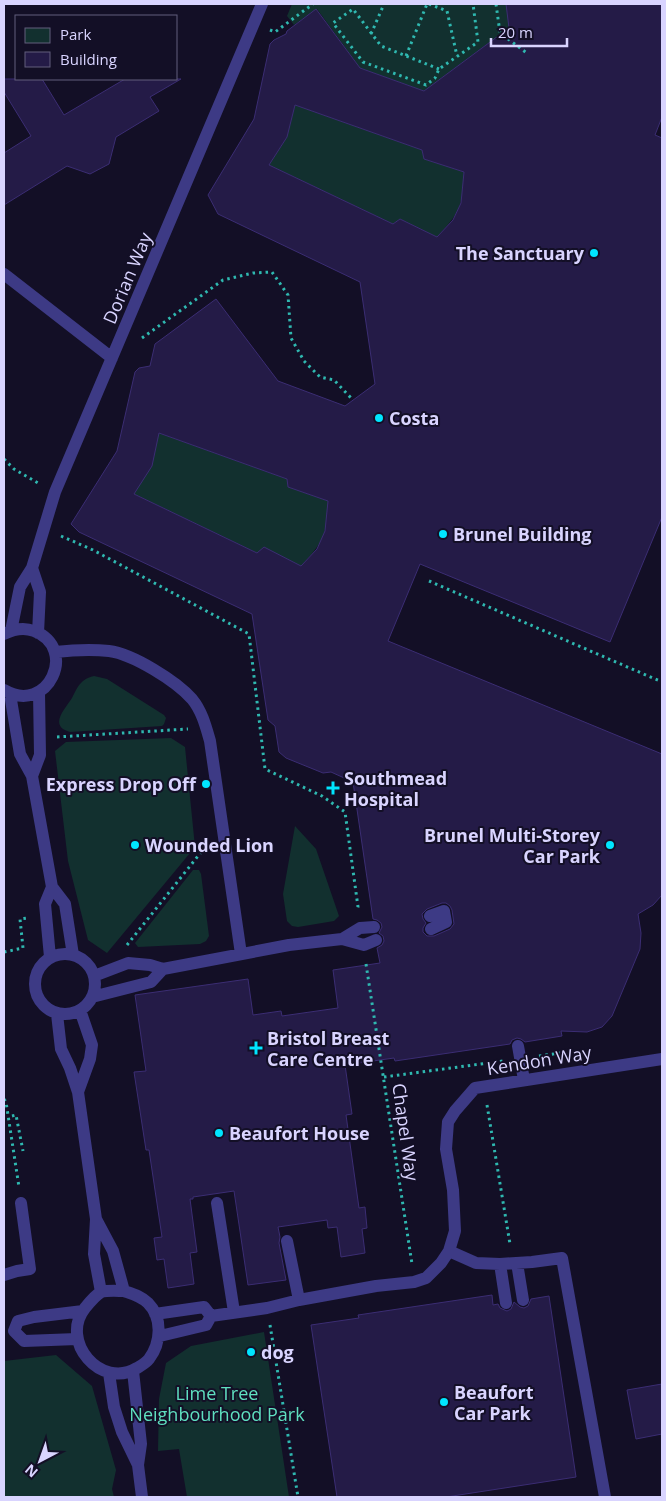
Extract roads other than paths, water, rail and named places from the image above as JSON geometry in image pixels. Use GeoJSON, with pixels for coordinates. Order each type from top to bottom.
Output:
{"type":"FeatureCollection","features":[{"type":"Feature","properties":{"kind":"lane","name":"Dorian Way"},"geometry":{"type":"LineString","coordinates":[[7,633],[20,587],[32,568],[55,492],[262,4]]}},
{"type":"Feature","properties":{"kind":"lane"},"geometry":{"type":"LineString","coordinates":[[4,274],[112,358]]}},
{"type":"Feature","properties":{"kind":"lane"},"geometry":{"type":"LineString","coordinates":[[32,568],[40,592],[38,633]]}},
{"type":"Feature","properties":{"kind":"lane"},"geometry":{"type":"LineString","coordinates":[[7,633],[20,629],[29,629],[45,638],[55,652],[55,671],[52,680],[46,686],[38,692],[23,696],[7,692],[20,754],[32,776],[52,887],[65,904],[73,955]]}},
{"type":"Feature","properties":{"kind":"lane"},"geometry":{"type":"LineString","coordinates":[[55,652],[74,650],[108,651],[137,661],[181,689],[201,713],[210,741],[241,954]]}},
{"type":"Feature","properties":{"kind":"lane"},"geometry":{"type":"LineString","coordinates":[[32,776],[40,755],[38,692]]}},
{"type":"Feature","properties":{"kind":"lane"},"geometry":{"type":"LineString","coordinates":[[50,957],[45,904],[52,887]]}},
{"type":"Feature","properties":{"kind":"lane"},"geometry":{"type":"LineString","coordinates":[[430,916],[444,911],[446,922],[431,929]]}},
{"type":"Feature","properties":{"kind":"lane"},"geometry":{"type":"LineString","coordinates":[[342,939],[360,928],[374,927]]}},
{"type":"Feature","properties":{"kind":"lane"},"geometry":{"type":"LineString","coordinates":[[94,976],[128,963],[150,965],[163,969],[289,945],[342,939],[364,944],[376,940]]}},
{"type":"Feature","properties":{"kind":"lane"},"geometry":{"type":"LineString","coordinates":[[61,954],[73,955],[82,959],[90,967],[94,976],[95,987],[92,997],[80,1010],[69,1014],[57,1014],[46,1008],[38,1000],[34,988],[35,976],[41,965],[50,957],[61,954]]}},
{"type":"Feature","properties":{"kind":"lane"},"geometry":{"type":"LineString","coordinates":[[92,997],[151,982],[163,969]]}},
{"type":"Feature","properties":{"kind":"lane"},"geometry":{"type":"LineString","coordinates":[[78,1092],[90,1059],[92,1045],[80,1010]]}},
{"type":"Feature","properties":{"kind":"lane"},"geometry":{"type":"LineString","coordinates":[[57,1014],[61,1049],[78,1092],[96,1220],[94,1254],[101,1292]]}},
{"type":"Feature","properties":{"kind":"lane"},"geometry":{"type":"LineString","coordinates":[[518,1046],[524,1080]]}},
{"type":"Feature","properties":{"kind":"lane","name":"Kendon Way"},"geometry":{"type":"LineString","coordinates":[[211,1316],[267,1308],[299,1300],[376,1286],[414,1282],[426,1278],[441,1263],[449,1251],[455,1231],[446,1149],[448,1122],[475,1088],[662,1059]]}},
{"type":"Feature","properties":{"kind":"lane"},"geometry":{"type":"LineString","coordinates":[[4,1275],[30,1269],[20,1203]]}},
{"type":"Feature","properties":{"kind":"lane"},"geometry":{"type":"LineString","coordinates":[[218,1203],[234,1312]]}},
{"type":"Feature","properties":{"kind":"lane"},"geometry":{"type":"LineString","coordinates":[[96,1220],[114,1251],[124,1291]]}},
{"type":"Feature","properties":{"kind":"lane"},"geometry":{"type":"LineString","coordinates":[[287,1241],[299,1300]]}},
{"type":"Feature","properties":{"kind":"lane"},"geometry":{"type":"LineString","coordinates":[[449,1251],[476,1263],[510,1264],[562,1258],[605,1497]]}},
{"type":"Feature","properties":{"kind":"lane"},"geometry":{"type":"LineString","coordinates":[[510,1264],[523,1300]]}},
{"type":"Feature","properties":{"kind":"lane"},"geometry":{"type":"LineString","coordinates":[[506,1303],[510,1264]]}},
{"type":"Feature","properties":{"kind":"lane"},"geometry":{"type":"LineString","coordinates":[[124,1291],[137,1295],[148,1303],[155,1314],[160,1336],[155,1350],[146,1363],[133,1371],[109,1372],[95,1366],[83,1354],[78,1339],[78,1324],[88,1303],[101,1292],[124,1291]]}},
{"type":"Feature","properties":{"kind":"lane"},"geometry":{"type":"LineString","coordinates":[[155,1314],[204,1307],[211,1316],[206,1326],[160,1336]]}},
{"type":"Feature","properties":{"kind":"lane"},"geometry":{"type":"LineString","coordinates":[[78,1339],[24,1341],[9,1331],[18,1321],[34,1317],[83,1311]]}},
{"type":"Feature","properties":{"kind":"lane"},"geometry":{"type":"LineString","coordinates":[[133,1371],[141,1444],[138,1465],[142,1497]]}},
{"type":"Feature","properties":{"kind":"lane"},"geometry":{"type":"LineString","coordinates":[[109,1372],[114,1407],[122,1432],[138,1465]]}},
{"type":"Feature","properties":{"kind":"place","name":"The Sanctuary"},"geometry":{"type":"Point","coordinates":[594,253]}},
{"type":"Feature","properties":{"kind":"place","name":"Costa"},"geometry":{"type":"Point","coordinates":[379,418]}},
{"type":"Feature","properties":{"kind":"place","name":"Brunel Building"},"geometry":{"type":"Point","coordinates":[443,534]}},
{"type":"Feature","properties":{"kind":"place","name":"Express Drop Off"},"geometry":{"type":"Point","coordinates":[206,784]}},
{"type":"Feature","properties":{"kind":"place","name":"Southmead Hospital"},"geometry":{"type":"Point","coordinates":[333,788]}},
{"type":"Feature","properties":{"kind":"place","name":"Wounded Lion"},"geometry":{"type":"Point","coordinates":[135,845]}},
{"type":"Feature","properties":{"kind":"place","name":"Brunel Multi-Storey Car Park"},"geometry":{"type":"Point","coordinates":[610,845]}},
{"type":"Feature","properties":{"kind":"place","name":"Bristol Breast Care Centre"},"geometry":{"type":"Point","coordinates":[256,1048]}},
{"type":"Feature","properties":{"kind":"place","name":"Beaufort House"},"geometry":{"type":"Point","coordinates":[219,1133]}},
{"type":"Feature","properties":{"kind":"place","name":"dog"},"geometry":{"type":"Point","coordinates":[251,1352]}},
{"type":"Feature","properties":{"kind":"place","name":"Beaufort Car Park"},"geometry":{"type":"Point","coordinates":[444,1402]}},
{"type":"Feature","properties":{"kind":"park label","name":"Lime Tree Neighbourhood Park"},"geometry":{"type":"Point","coordinates":[217,1404]}}]}
